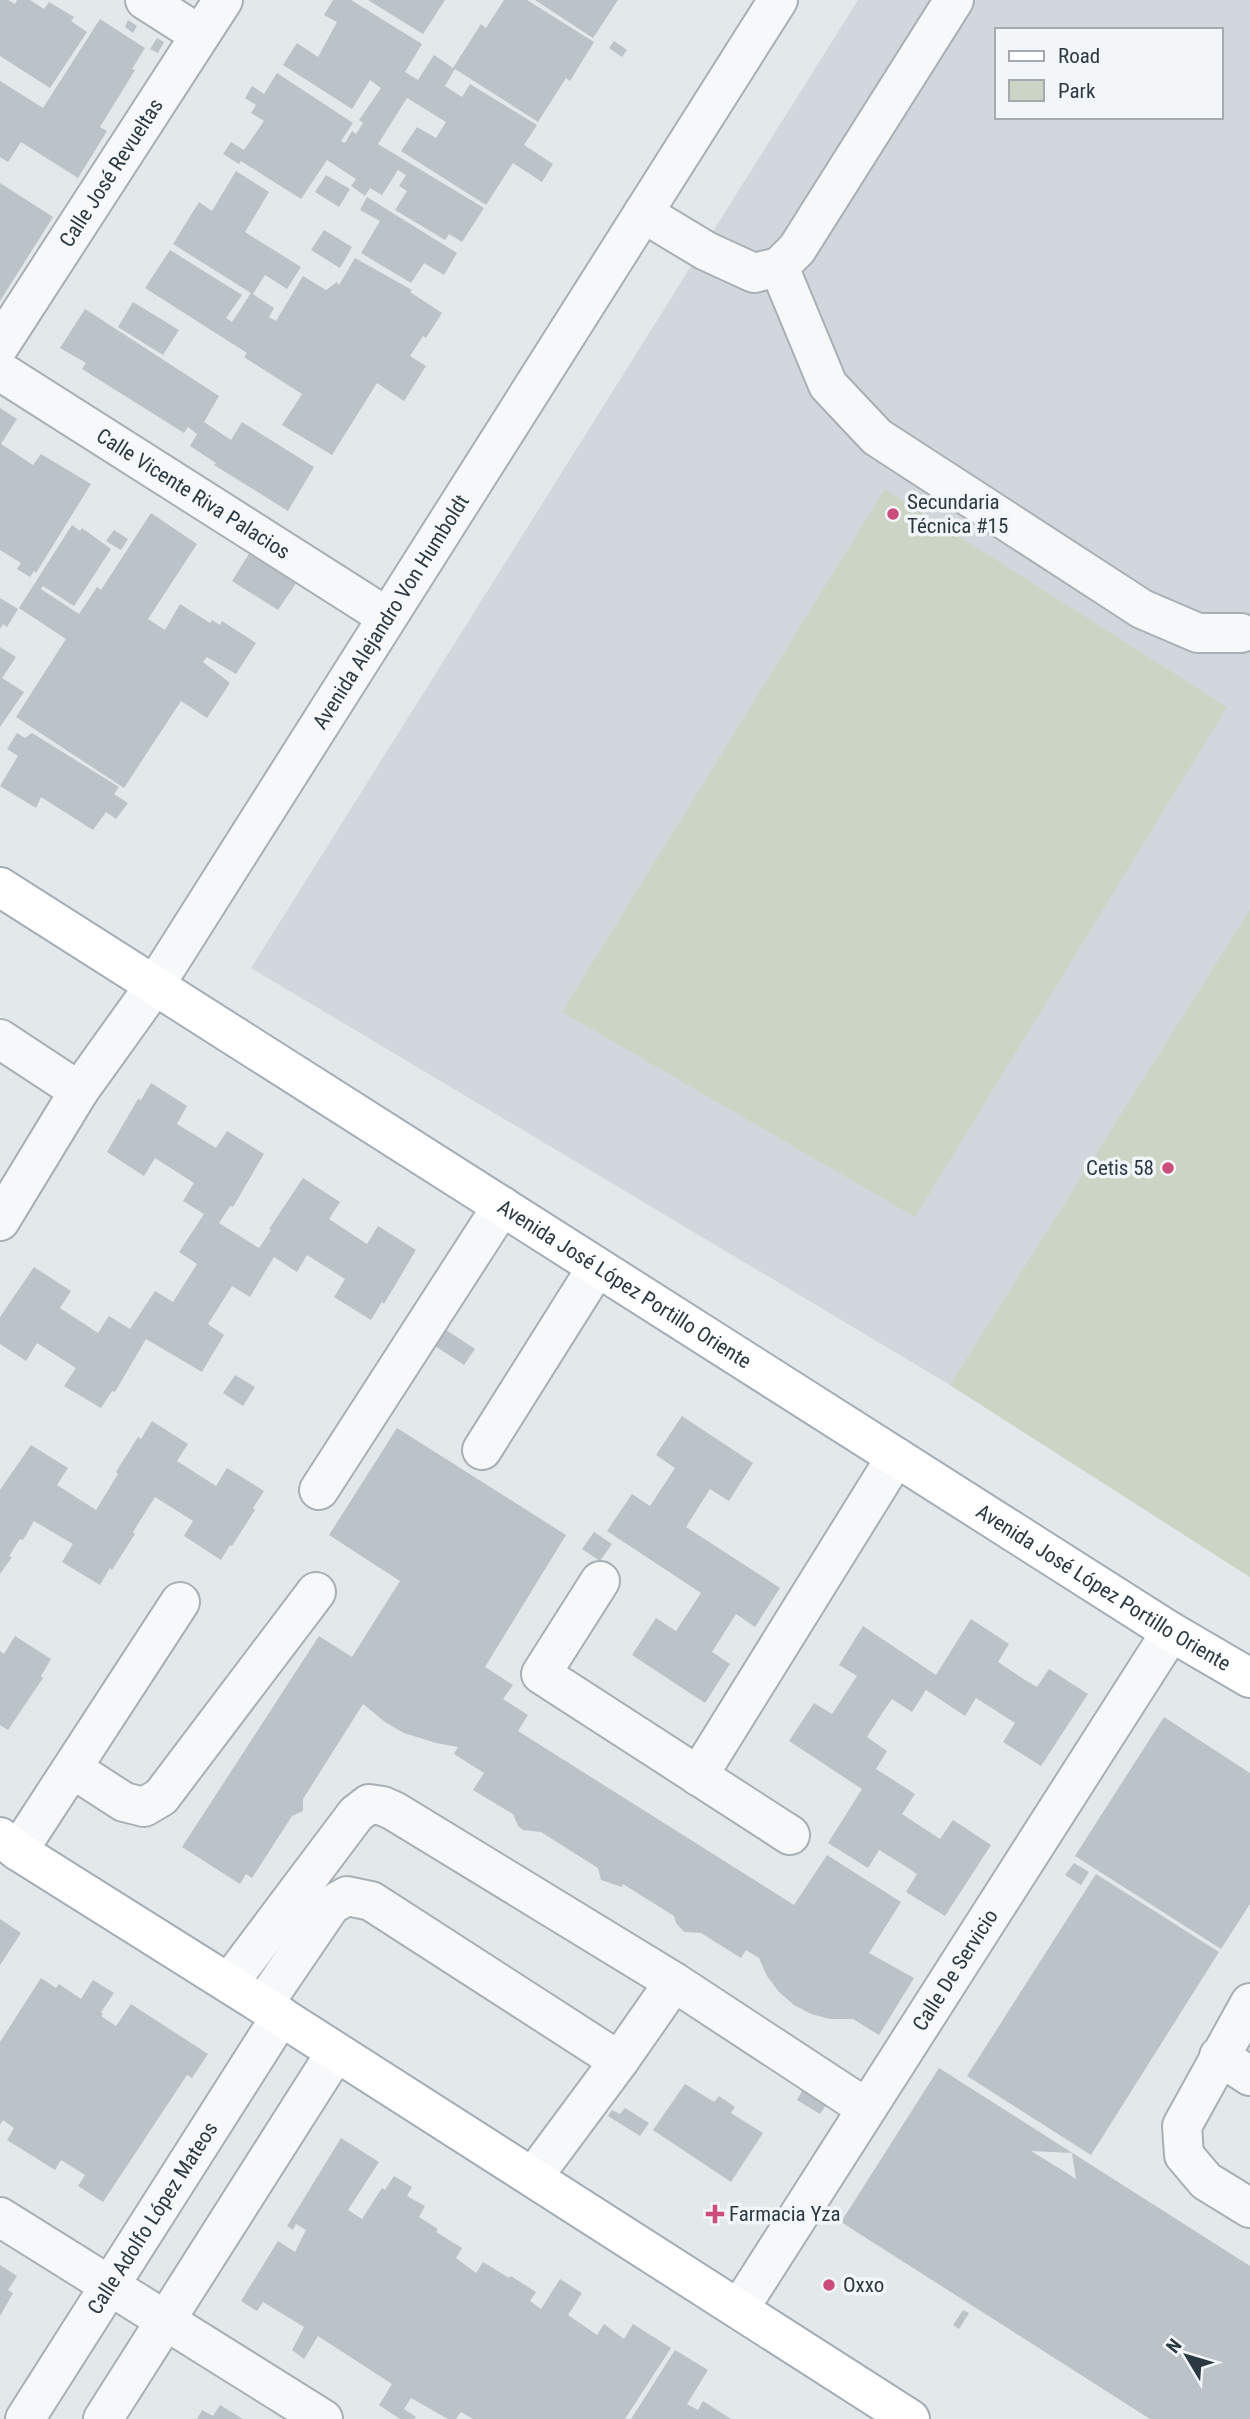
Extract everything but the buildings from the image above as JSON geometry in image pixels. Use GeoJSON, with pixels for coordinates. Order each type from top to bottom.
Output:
{"type":"FeatureCollection","features":[{"type":"Feature","properties":{"kind":"main road","name":"Avenida José López Portillo Oriente"},"geometry":{"type":"LineString","coordinates":[[0,887],[1171,1632],[1250,1678]]}},
{"type":"Feature","properties":{"kind":"main road"},"geometry":{"type":"LineString","coordinates":[[9,1844],[910,2419]]}},
{"type":"Feature","properties":{"kind":"street"},"geometry":{"type":"LineString","coordinates":[[145,0],[200,35]]}},
{"type":"Feature","properties":{"kind":"street","name":"Calle José Revueltas"},"geometry":{"type":"LineString","coordinates":[[0,345],[223,0]]}},
{"type":"Feature","properties":{"kind":"street","name":"Avenida Alejandro Von Humboldt"},"geometry":{"type":"LineString","coordinates":[[1,1217],[79,1091],[155,985],[778,0]]}},
{"type":"Feature","properties":{"kind":"street"},"geometry":{"type":"LineString","coordinates":[[643,213],[706,251],[754,273],[779,267],[797,249],[954,0]]}},
{"type":"Feature","properties":{"kind":"street"},"geometry":{"type":"LineString","coordinates":[[779,267],[828,385],[877,437],[1142,609],[1198,632],[1241,633]]}},
{"type":"Feature","properties":{"kind":"street","name":"Calle Vicente Riva Palacios"},"geometry":{"type":"LineString","coordinates":[[0,371],[387,617]]}},
{"type":"Feature","properties":{"kind":"street"},"geometry":{"type":"LineString","coordinates":[[0,1039],[79,1091]]}},
{"type":"Feature","properties":{"kind":"street"},"geometry":{"type":"LineString","coordinates":[[319,1490],[502,1206]]}},
{"type":"Feature","properties":{"kind":"street"},"geometry":{"type":"LineString","coordinates":[[482,1450],[597,1267]]}},
{"type":"Feature","properties":{"kind":"street"},"geometry":{"type":"LineString","coordinates":[[698,1776],[896,1457]]}},
{"type":"Feature","properties":{"kind":"street"},"geometry":{"type":"LineString","coordinates":[[600,1581],[541,1674],[790,1835]]}},
{"type":"Feature","properties":{"kind":"street"},"geometry":{"type":"LineString","coordinates":[[73,1769],[124,1802],[144,1807],[161,1797],[316,1592]]}},
{"type":"Feature","properties":{"kind":"street"},"geometry":{"type":"LineString","coordinates":[[9,1844],[73,1769],[180,1602]]}},
{"type":"Feature","properties":{"kind":"street","name":"Calle De Servicio"},"geometry":{"type":"LineString","coordinates":[[739,2309],[1171,1632]]}},
{"type":"Feature","properties":{"kind":"street"},"geometry":{"type":"LineString","coordinates":[[229,1983],[356,1814],[369,1804],[383,1806],[674,1982],[866,2108]]}},
{"type":"Feature","properties":{"kind":"street","name":"Calle Adolfo López Mateos"},"geometry":{"type":"LineString","coordinates":[[25,2419],[110,2286],[331,1905],[347,1896],[371,1901],[619,2061]]}},
{"type":"Feature","properties":{"kind":"street"},"geometry":{"type":"LineString","coordinates":[[533,2177],[674,1982]]}},
{"type":"Feature","properties":{"kind":"street"},"geometry":{"type":"LineString","coordinates":[[1250,2003],[1234,2066],[1182,2126],[1184,2155],[1206,2181],[1250,2208]]}},
{"type":"Feature","properties":{"kind":"street"},"geometry":{"type":"LineString","coordinates":[[103,2419],[336,2052]]}},
{"type":"Feature","properties":{"kind":"street"},"geometry":{"type":"LineString","coordinates":[[0,2217],[323,2419]]}},
{"type":"Feature","properties":{"kind":"shaded area","name":"Secundaria Técnica #15"},"geometry":{"type":"Polygon","coordinates":[[[858,0],[1250,0],[1250,1577],[950,1385],[251,968],[858,0]]]}},
{"type":"Feature","properties":{"kind":"green space"},"geometry":{"type":"Polygon","coordinates":[[[885,489],[1227,707],[915,1217],[562,1012],[885,489]]]}},
{"type":"Feature","properties":{"kind":"green space","name":"Cetis 58"},"geometry":{"type":"Polygon","coordinates":[[[1250,910],[1250,1577],[950,1385],[1250,910]]]}},
{"type":"Feature","properties":{"kind":"place","name":"Secundaria Técnica #15"},"geometry":{"type":"Point","coordinates":[893,514]}},
{"type":"Feature","properties":{"kind":"place","name":"Cetis 58"},"geometry":{"type":"Point","coordinates":[1168,1168]}},
{"type":"Feature","properties":{"kind":"place","name":"Farmacia Yza"},"geometry":{"type":"Point","coordinates":[715,2214]}},
{"type":"Feature","properties":{"kind":"place","name":"Oxxo"},"geometry":{"type":"Point","coordinates":[829,2285]}}]}
